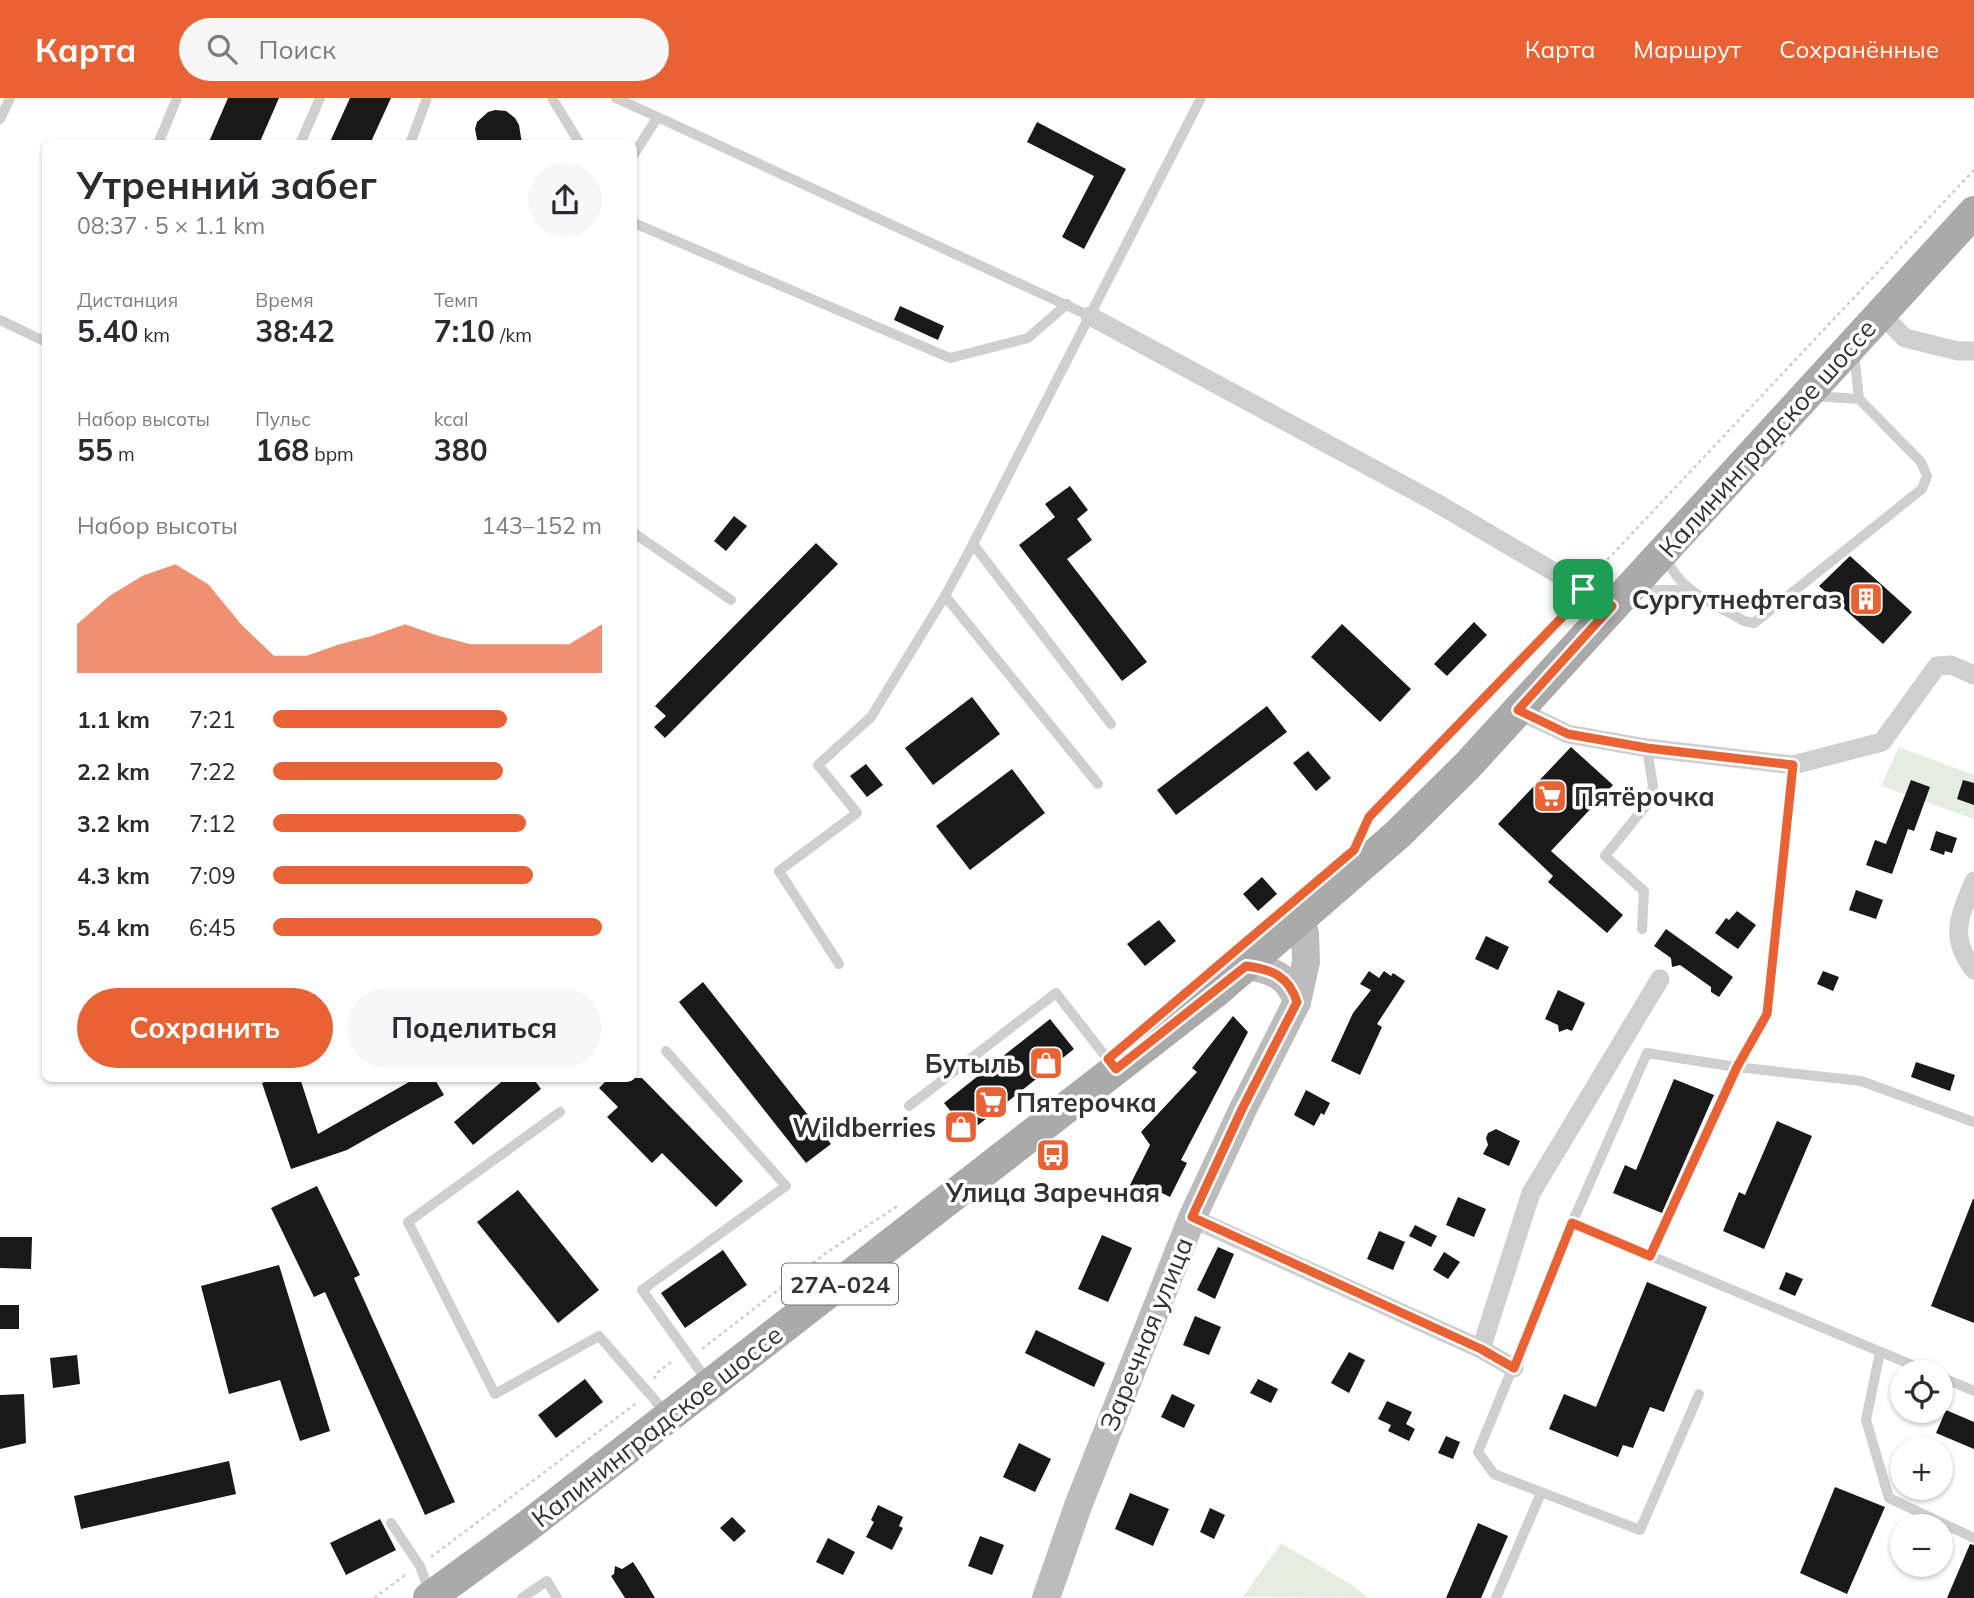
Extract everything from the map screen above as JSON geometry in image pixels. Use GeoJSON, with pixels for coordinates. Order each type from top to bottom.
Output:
{"type":"FeatureCollection","features":[{"type":"Feature","properties":{"kind":"main road","name":"Калининградское шоссе"},"geometry":{"type":"LineString","coordinates":[[431,1597],[530,1525],[1116,1069],[1246,966],[1397,835],[1467,766],[1974,212]]}},
{"type":"Feature","properties":{"kind":"main road","name":"Заречная улица"},"geometry":{"type":"LineString","coordinates":[[1046,1598],[1078,1506],[1192,1217],[1242,1109],[1297,1002],[1306,962],[1306,934],[1301,918]]}},
{"type":"Feature","properties":{"kind":"main road"},"geometry":{"type":"LineString","coordinates":[[1246,966],[1276,973],[1293,990],[1297,1002]]}},
{"type":"Feature","properties":{"kind":"street"},"geometry":{"type":"LineString","coordinates":[[1881,314],[1905,338],[1958,351],[1974,351]]}},
{"type":"Feature","properties":{"kind":"street"},"geometry":{"type":"LineString","coordinates":[[1090,316],[1435,502],[1583,589],[1620,598]]}},
{"type":"Feature","properties":{"kind":"street"},"geometry":{"type":"LineString","coordinates":[[1518,710],[1568,734],[1647,748],[1793,765],[1882,741],[1937,666],[1951,665],[1974,675]]}},
{"type":"Feature","properties":{"kind":"street"},"geometry":{"type":"LineString","coordinates":[[1974,881],[1957,922],[1963,956],[1974,970]]}},
{"type":"Feature","properties":{"kind":"street"},"geometry":{"type":"LineString","coordinates":[[1481,1349],[1531,1193],[1660,979]]}},
{"type":"Feature","properties":{"kind":"street"},"geometry":{"type":"LineString","coordinates":[[1192,1217],[1481,1349],[1514,1368]]}},
{"type":"Feature","properties":{"kind":"lane"},"geometry":{"type":"LineString","coordinates":[[0,119],[10,98]]}},
{"type":"Feature","properties":{"kind":"lane"},"geometry":{"type":"LineString","coordinates":[[160,140],[177,98]]}},
{"type":"Feature","properties":{"kind":"lane"},"geometry":{"type":"LineString","coordinates":[[302,140],[320,98]]}},
{"type":"Feature","properties":{"kind":"lane"},"geometry":{"type":"LineString","coordinates":[[411,140],[427,98]]}},
{"type":"Feature","properties":{"kind":"lane"},"geometry":{"type":"LineString","coordinates":[[552,98],[578,140]]}},
{"type":"Feature","properties":{"kind":"lane"},"geometry":{"type":"LineString","coordinates":[[616,98],[1090,316]]}},
{"type":"Feature","properties":{"kind":"lane"},"geometry":{"type":"LineString","coordinates":[[839,964],[779,871],[858,813],[818,765],[871,717],[945,596],[1201,98]]}},
{"type":"Feature","properties":{"kind":"lane"},"geometry":{"type":"LineString","coordinates":[[637,149],[657,118]]}},
{"type":"Feature","properties":{"kind":"lane"},"geometry":{"type":"LineString","coordinates":[[637,224],[950,358],[1028,338],[1067,304]]}},
{"type":"Feature","properties":{"kind":"lane"},"geometry":{"type":"LineString","coordinates":[[0,320],[42,340]]}},
{"type":"Feature","properties":{"kind":"lane"},"geometry":{"type":"LineString","coordinates":[[1665,550],[1673,570],[1691,590],[1744,621],[1754,622],[1922,489],[1927,476],[1921,462],[1859,399],[1854,344]]}},
{"type":"Feature","properties":{"kind":"lane"},"geometry":{"type":"LineString","coordinates":[[1806,395],[1859,399]]}},
{"type":"Feature","properties":{"kind":"lane"},"geometry":{"type":"LineString","coordinates":[[637,535],[731,600]]}},
{"type":"Feature","properties":{"kind":"lane"},"geometry":{"type":"LineString","coordinates":[[973,544],[1111,724]]}},
{"type":"Feature","properties":{"kind":"lane"},"geometry":{"type":"LineString","coordinates":[[1620,598],[1691,590]]}},
{"type":"Feature","properties":{"kind":"lane"},"geometry":{"type":"LineString","coordinates":[[945,596],[1098,784]]}},
{"type":"Feature","properties":{"kind":"lane"},"geometry":{"type":"LineString","coordinates":[[1642,929],[1644,891],[1605,856],[1647,804],[1653,786],[1647,748]]}},
{"type":"Feature","properties":{"kind":"lane"},"geometry":{"type":"LineString","coordinates":[[1650,1256],[1737,1067],[1767,1014],[1793,765]]}},
{"type":"Feature","properties":{"kind":"lane"},"geometry":{"type":"LineString","coordinates":[[909,1106],[1056,993],[1116,1069]]}},
{"type":"Feature","properties":{"kind":"lane"},"geometry":{"type":"LineString","coordinates":[[666,1051],[786,1186],[642,1290],[710,1385]]}},
{"type":"Feature","properties":{"kind":"lane"},"geometry":{"type":"LineString","coordinates":[[1699,1394],[1640,1530],[1494,1474],[1478,1452],[1572,1223],[1647,1053],[1737,1067],[1861,1081],[1974,1122]]}},
{"type":"Feature","properties":{"kind":"lane"},"geometry":{"type":"LineString","coordinates":[[560,1112],[408,1222],[495,1394],[599,1336],[669,1417]]}},
{"type":"Feature","properties":{"kind":"lane"},"geometry":{"type":"LineString","coordinates":[[1572,1223],[1900,1360]]}},
{"type":"Feature","properties":{"kind":"lane"},"geometry":{"type":"LineString","coordinates":[[1880,1352],[1866,1420],[1889,1498],[1974,1538]]}},
{"type":"Feature","properties":{"kind":"lane"},"geometry":{"type":"LineString","coordinates":[[1953,1382],[1974,1391]]}},
{"type":"Feature","properties":{"kind":"lane"},"geometry":{"type":"LineString","coordinates":[[1496,1598],[1541,1493]]}},
{"type":"Feature","properties":{"kind":"lane"},"geometry":{"type":"LineString","coordinates":[[391,1523],[420,1566],[431,1597]]}},
{"type":"Feature","properties":{"kind":"lane"},"geometry":{"type":"LineString","coordinates":[[522,1598],[547,1581],[557,1598]]}},
{"type":"Feature","properties":{"kind":"path"},"geometry":{"type":"LineString","coordinates":[[1359,839],[1369,817],[1571,608],[1597,571],[1974,170]]}},
{"type":"Feature","properties":{"kind":"green space"},"geometry":{"type":"Polygon","coordinates":[[[1899,747],[1974,775],[1974,819],[1881,786],[1899,747]]]}},
{"type":"Feature","properties":{"kind":"green space"},"geometry":{"type":"Polygon","coordinates":[[[1281,1543],[1352,1585],[1368,1598],[1243,1597],[1281,1543]]]}},
{"type":"Feature","properties":{"kind":"building"},"geometry":{"type":"Polygon","coordinates":[[[228,98],[279,98],[261,140],[210,140],[228,98]]]}},
{"type":"Feature","properties":{"kind":"building"},"geometry":{"type":"Polygon","coordinates":[[[350,98],[391,98],[372,140],[331,140],[350,98]]]}},
{"type":"Feature","properties":{"kind":"building"},"geometry":{"type":"Polygon","coordinates":[[[506,111],[515,118],[521,140],[477,140],[477,122],[488,112],[506,111]]]}},
{"type":"Feature","properties":{"kind":"building"},"geometry":{"type":"Polygon","coordinates":[[[1037,122],[1126,169],[1084,249],[1062,237],[1094,176],[1027,142],[1037,122]]]}},
{"type":"Feature","properties":{"kind":"building"},"geometry":{"type":"Polygon","coordinates":[[[900,306],[944,326],[938,340],[894,320],[900,306]]]}},
{"type":"Feature","properties":{"kind":"building"},"geometry":{"type":"Polygon","coordinates":[[[1070,486],[1088,510],[1077,519],[1092,540],[1067,559],[1147,662],[1122,681],[1019,545],[1055,517],[1045,504],[1070,486]]]}},
{"type":"Feature","properties":{"kind":"building"},"geometry":{"type":"Polygon","coordinates":[[[734,516],[747,526],[726,551],[714,541],[734,516]]]}},
{"type":"Feature","properties":{"kind":"building"},"geometry":{"type":"Polygon","coordinates":[[[816,543],[838,564],[665,738],[654,727],[666,716],[655,706],[816,543]]]}},
{"type":"Feature","properties":{"kind":"building","name":"Сургутнефтегаз"},"geometry":{"type":"Polygon","coordinates":[[[1850,556],[1912,612],[1883,644],[1819,586],[1850,556]]]}},
{"type":"Feature","properties":{"kind":"building"},"geometry":{"type":"Polygon","coordinates":[[[1474,622],[1487,635],[1447,676],[1434,664],[1474,622]]]}},
{"type":"Feature","properties":{"kind":"building"},"geometry":{"type":"Polygon","coordinates":[[[1342,624],[1411,689],[1380,722],[1311,657],[1342,624]]]}},
{"type":"Feature","properties":{"kind":"building"},"geometry":{"type":"Polygon","coordinates":[[[972,697],[1000,734],[933,785],[905,748],[972,697]]]}},
{"type":"Feature","properties":{"kind":"building"},"geometry":{"type":"Polygon","coordinates":[[[1267,706],[1287,732],[1176,815],[1157,790],[1267,706]]]}},
{"type":"Feature","properties":{"kind":"building"},"geometry":{"type":"Polygon","coordinates":[[[1571,747],[1613,785],[1551,851],[1623,915],[1607,933],[1548,882],[1553,876],[1498,824],[1571,747]]]}},
{"type":"Feature","properties":{"kind":"building"},"geometry":{"type":"Polygon","coordinates":[[[1308,751],[1331,778],[1316,791],[1293,763],[1308,751]]]}},
{"type":"Feature","properties":{"kind":"building"},"geometry":{"type":"Polygon","coordinates":[[[866,764],[883,785],[867,797],[850,776],[866,764]]]}},
{"type":"Feature","properties":{"kind":"building"},"geometry":{"type":"Polygon","coordinates":[[[1012,769],[1045,813],[970,870],[936,826],[1012,769]]]}},
{"type":"Feature","properties":{"kind":"building"},"geometry":{"type":"Polygon","coordinates":[[[1911,780],[1930,787],[1914,831],[1908,829],[1892,874],[1866,865],[1875,840],[1886,844],[1911,780]]]}},
{"type":"Feature","properties":{"kind":"building"},"geometry":{"type":"Polygon","coordinates":[[[1963,780],[1974,783],[1974,805],[1957,799],[1963,780]]]}},
{"type":"Feature","properties":{"kind":"building"},"geometry":{"type":"Polygon","coordinates":[[[1936,831],[1957,838],[1952,853],[1945,851],[1944,855],[1930,850],[1936,831]]]}},
{"type":"Feature","properties":{"kind":"building"},"geometry":{"type":"Polygon","coordinates":[[[1262,877],[1277,894],[1258,911],[1243,894],[1262,877]]]}},
{"type":"Feature","properties":{"kind":"building"},"geometry":{"type":"Polygon","coordinates":[[[1856,890],[1883,900],[1876,919],[1849,910],[1856,890]]]}},
{"type":"Feature","properties":{"kind":"building"},"geometry":{"type":"Polygon","coordinates":[[[1737,911],[1756,925],[1738,949],[1715,933],[1726,918],[1729,920],[1737,911]]]}},
{"type":"Feature","properties":{"kind":"building"},"geometry":{"type":"Polygon","coordinates":[[[1159,920],[1176,941],[1145,966],[1127,944],[1159,920]]]}},
{"type":"Feature","properties":{"kind":"building"},"geometry":{"type":"Polygon","coordinates":[[[1666,929],[1733,977],[1719,997],[1711,992],[1711,987],[1680,965],[1672,967],[1671,958],[1654,946],[1666,929]]]}},
{"type":"Feature","properties":{"kind":"building"},"geometry":{"type":"Polygon","coordinates":[[[1486,936],[1509,947],[1498,970],[1475,959],[1486,936]]]}},
{"type":"Feature","properties":{"kind":"building"},"geometry":{"type":"Polygon","coordinates":[[[1369,971],[1379,978],[1384,971],[1391,976],[1393,973],[1405,981],[1377,1024],[1382,1027],[1360,1075],[1331,1061],[1353,1013],[1371,990],[1360,984],[1369,971]]]}},
{"type":"Feature","properties":{"kind":"building"},"geometry":{"type":"Polygon","coordinates":[[[1823,971],[1839,977],[1833,991],[1817,984],[1823,971]]]}},
{"type":"Feature","properties":{"kind":"building"},"geometry":{"type":"Polygon","coordinates":[[[703,982],[831,1144],[806,1163],[679,1002],[703,982]]]}},
{"type":"Feature","properties":{"kind":"building"},"geometry":{"type":"Polygon","coordinates":[[[1558,990],[1585,1003],[1572,1031],[1567,1029],[1559,1032],[1558,1025],[1545,1019],[1558,990]]]}},
{"type":"Feature","properties":{"kind":"building"},"geometry":{"type":"Polygon","coordinates":[[[1233,1016],[1248,1032],[1181,1160],[1187,1163],[1170,1197],[1162,1193],[1159,1199],[1130,1185],[1150,1145],[1141,1132],[1197,1072],[1192,1068],[1233,1016]]]}},
{"type":"Feature","properties":{"kind":"building"},"geometry":{"type":"Polygon","coordinates":[[[1050,1019],[1074,1049],[968,1133],[944,1103],[1050,1019]]]}},
{"type":"Feature","properties":{"kind":"building"},"geometry":{"type":"Polygon","coordinates":[[[1916,1062],[1955,1075],[1950,1091],[1911,1077],[1916,1062]]]}},
{"type":"Feature","properties":{"kind":"building"},"geometry":{"type":"Polygon","coordinates":[[[637,1078],[642,1078],[743,1181],[716,1207],[662,1153],[652,1163],[607,1117],[618,1107],[599,1088],[605,1082],[637,1082],[637,1078]]]}},
{"type":"Feature","properties":{"kind":"building"},"geometry":{"type":"Polygon","coordinates":[[[1674,1079],[1714,1095],[1662,1213],[1613,1193],[1625,1165],[1636,1170],[1674,1079]]]}},
{"type":"Feature","properties":{"kind":"building"},"geometry":{"type":"Polygon","coordinates":[[[301,1082],[318,1134],[409,1082],[436,1082],[444,1095],[347,1150],[291,1169],[262,1083],[301,1082]]]}},
{"type":"Feature","properties":{"kind":"building"},"geometry":{"type":"Polygon","coordinates":[[[501,1082],[536,1082],[541,1089],[473,1145],[454,1122],[501,1082]]]}},
{"type":"Feature","properties":{"kind":"building"},"geometry":{"type":"Polygon","coordinates":[[[1306,1090],[1330,1103],[1314,1126],[1294,1115],[1306,1090]]]}},
{"type":"Feature","properties":{"kind":"building"},"geometry":{"type":"Polygon","coordinates":[[[1777,1121],[1812,1136],[1764,1249],[1723,1231],[1739,1192],[1745,1195],[1777,1121]]]}},
{"type":"Feature","properties":{"kind":"building"},"geometry":{"type":"Polygon","coordinates":[[[1496,1129],[1520,1141],[1509,1166],[1483,1154],[1488,1145],[1488,1133],[1496,1129]]]}},
{"type":"Feature","properties":{"kind":"building"},"geometry":{"type":"Polygon","coordinates":[[[317,1186],[360,1275],[354,1278],[455,1502],[425,1515],[325,1292],[314,1297],[271,1208],[317,1186]]]}},
{"type":"Feature","properties":{"kind":"building"},"geometry":{"type":"Polygon","coordinates":[[[518,1190],[599,1290],[558,1323],[477,1222],[518,1190]]]}},
{"type":"Feature","properties":{"kind":"building"},"geometry":{"type":"Polygon","coordinates":[[[1458,1197],[1486,1209],[1474,1237],[1446,1225],[1458,1197]]]}},
{"type":"Feature","properties":{"kind":"building"},"geometry":{"type":"Polygon","coordinates":[[[1974,1199],[1974,1323],[1931,1306],[1974,1199]]]}},
{"type":"Feature","properties":{"kind":"building"},"geometry":{"type":"Polygon","coordinates":[[[1415,1225],[1437,1236],[1431,1247],[1409,1236],[1415,1225]]]}},
{"type":"Feature","properties":{"kind":"building"},"geometry":{"type":"Polygon","coordinates":[[[1379,1231],[1405,1242],[1393,1270],[1367,1259],[1379,1231]]]}},
{"type":"Feature","properties":{"kind":"building"},"geometry":{"type":"Polygon","coordinates":[[[1102,1235],[1132,1248],[1108,1302],[1078,1289],[1102,1235]]]}},
{"type":"Feature","properties":{"kind":"building"},"geometry":{"type":"Polygon","coordinates":[[[0,1237],[32,1237],[31,1269],[0,1268],[0,1237]]]}},
{"type":"Feature","properties":{"kind":"building"},"geometry":{"type":"Polygon","coordinates":[[[1218,1247],[1234,1254],[1215,1299],[1197,1290],[1218,1247]]]}},
{"type":"Feature","properties":{"kind":"building"},"geometry":{"type":"Polygon","coordinates":[[[723,1250],[747,1285],[685,1328],[661,1293],[723,1250]]]}},
{"type":"Feature","properties":{"kind":"building"},"geometry":{"type":"Polygon","coordinates":[[[1444,1252],[1460,1262],[1448,1279],[1433,1270],[1444,1252]]]}},
{"type":"Feature","properties":{"kind":"building"},"geometry":{"type":"Polygon","coordinates":[[[279,1265],[330,1431],[300,1441],[280,1380],[229,1394],[201,1286],[279,1265]]]}},
{"type":"Feature","properties":{"kind":"building"},"geometry":{"type":"Polygon","coordinates":[[[1786,1272],[1803,1279],[1795,1296],[1779,1289],[1786,1272]]]}},
{"type":"Feature","properties":{"kind":"building"},"geometry":{"type":"Polygon","coordinates":[[[1647,1282],[1707,1307],[1664,1412],[1650,1407],[1633,1448],[1623,1445],[1618,1457],[1549,1429],[1564,1394],[1596,1407],[1647,1282]]]}},
{"type":"Feature","properties":{"kind":"building"},"geometry":{"type":"Polygon","coordinates":[[[0,1305],[19,1305],[19,1329],[0,1329],[0,1305]]]}},
{"type":"Feature","properties":{"kind":"building"},"geometry":{"type":"Polygon","coordinates":[[[1195,1316],[1221,1327],[1209,1355],[1183,1345],[1195,1316]]]}},
{"type":"Feature","properties":{"kind":"building"},"geometry":{"type":"Polygon","coordinates":[[[1036,1330],[1105,1363],[1094,1387],[1025,1353],[1036,1330]]]}},
{"type":"Feature","properties":{"kind":"building"},"geometry":{"type":"Polygon","coordinates":[[[1349,1352],[1365,1360],[1349,1393],[1331,1383],[1349,1352]]]}},
{"type":"Feature","properties":{"kind":"building"},"geometry":{"type":"Polygon","coordinates":[[[77,1355],[80,1384],[53,1388],[50,1358],[77,1355]]]}},
{"type":"Feature","properties":{"kind":"building"},"geometry":{"type":"Polygon","coordinates":[[[585,1379],[603,1402],[556,1438],[538,1415],[585,1379]]]}},
{"type":"Feature","properties":{"kind":"building"},"geometry":{"type":"Polygon","coordinates":[[[1258,1379],[1278,1389],[1271,1403],[1250,1393],[1258,1379]]]}},
{"type":"Feature","properties":{"kind":"building"},"geometry":{"type":"Polygon","coordinates":[[[24,1394],[26,1443],[0,1449],[0,1395],[24,1394]]]}},
{"type":"Feature","properties":{"kind":"building"},"geometry":{"type":"Polygon","coordinates":[[[1172,1394],[1195,1405],[1184,1428],[1161,1417],[1172,1394]]]}},
{"type":"Feature","properties":{"kind":"building"},"geometry":{"type":"Polygon","coordinates":[[[1387,1401],[1412,1412],[1406,1424],[1415,1429],[1409,1441],[1388,1431],[1391,1425],[1378,1419],[1387,1401]]]}},
{"type":"Feature","properties":{"kind":"building"},"geometry":{"type":"Polygon","coordinates":[[[1953,1413],[1974,1422],[1974,1449],[1953,1440],[1953,1437],[1936,1433],[1940,1423],[1953,1423],[1953,1413]]]}},
{"type":"Feature","properties":{"kind":"building"},"geometry":{"type":"Polygon","coordinates":[[[1446,1436],[1460,1442],[1453,1459],[1438,1453],[1446,1436]]]}},
{"type":"Feature","properties":{"kind":"building"},"geometry":{"type":"Polygon","coordinates":[[[1019,1443],[1051,1459],[1035,1492],[1003,1477],[1019,1443]]]}},
{"type":"Feature","properties":{"kind":"building"},"geometry":{"type":"Polygon","coordinates":[[[229,1461],[236,1494],[81,1529],[74,1496],[229,1461]]]}},
{"type":"Feature","properties":{"kind":"building"},"geometry":{"type":"Polygon","coordinates":[[[1835,1487],[1885,1507],[1847,1594],[1800,1573],[1835,1487]]]}},
{"type":"Feature","properties":{"kind":"building"},"geometry":{"type":"Polygon","coordinates":[[[1130,1493],[1169,1509],[1153,1546],[1115,1529],[1130,1493]]]}},
{"type":"Feature","properties":{"kind":"building"},"geometry":{"type":"Polygon","coordinates":[[[878,1505],[903,1517],[899,1526],[903,1528],[892,1550],[866,1537],[874,1522],[871,1520],[878,1505]]]}},
{"type":"Feature","properties":{"kind":"building"},"geometry":{"type":"Polygon","coordinates":[[[1210,1508],[1225,1515],[1214,1539],[1200,1532],[1210,1508]]]}},
{"type":"Feature","properties":{"kind":"building"},"geometry":{"type":"Polygon","coordinates":[[[732,1517],[746,1531],[734,1542],[720,1528],[732,1517]]]}},
{"type":"Feature","properties":{"kind":"building"},"geometry":{"type":"Polygon","coordinates":[[[380,1519],[396,1550],[346,1575],[330,1543],[380,1519]]]}},
{"type":"Feature","properties":{"kind":"building"},"geometry":{"type":"Polygon","coordinates":[[[1478,1523],[1508,1536],[1481,1598],[1446,1598],[1478,1523]]]}},
{"type":"Feature","properties":{"kind":"building"},"geometry":{"type":"Polygon","coordinates":[[[980,1536],[1004,1545],[992,1575],[968,1566],[980,1536]]]}},
{"type":"Feature","properties":{"kind":"building"},"geometry":{"type":"Polygon","coordinates":[[[828,1538],[855,1552],[843,1575],[816,1562],[828,1538]]]}},
{"type":"Feature","properties":{"kind":"building"},"geometry":{"type":"Polygon","coordinates":[[[1970,1544],[1974,1545],[1974,1598],[1947,1598],[1970,1544]]]}},
{"type":"Feature","properties":{"kind":"building"},"geometry":{"type":"Polygon","coordinates":[[[633,1562],[655,1598],[625,1598],[611,1576],[615,1566],[622,1569],[633,1562]]]}},
{"type":"Feature","properties":{"kind":"place","name":"Сургутнефтегаз"},"geometry":{"type":"Point","coordinates":[1866,599]}},
{"type":"Feature","properties":{"kind":"place","name":"Пятёрочка"},"geometry":{"type":"Point","coordinates":[1550,796]}},
{"type":"Feature","properties":{"kind":"place","name":"Бутыль"},"geometry":{"type":"Point","coordinates":[1046,1063]}},
{"type":"Feature","properties":{"kind":"place","name":"Пятерочка"},"geometry":{"type":"Point","coordinates":[991,1102]}},
{"type":"Feature","properties":{"kind":"place","name":"Wildberries"},"geometry":{"type":"Point","coordinates":[961,1127]}},
{"type":"Feature","properties":{"kind":"place","name":"Улица Заречная"},"geometry":{"type":"Point","coordinates":[1053,1155]}},
{"type":"Feature","properties":{"kind":"route"},"geometry":{"type":"LineString","coordinates":[[1583,589],[1612,606],[1518,710],[1568,734],[1647,748],[1793,765],[1767,1014],[1737,1067],[1650,1256],[1572,1223],[1514,1368],[1481,1349],[1192,1217],[1242,1109],[1297,1002],[1293,990],[1276,973],[1246,966],[1116,1069],[1108,1059],[1354,850],[1369,817],[1571,608],[1583,589]]}}]}
